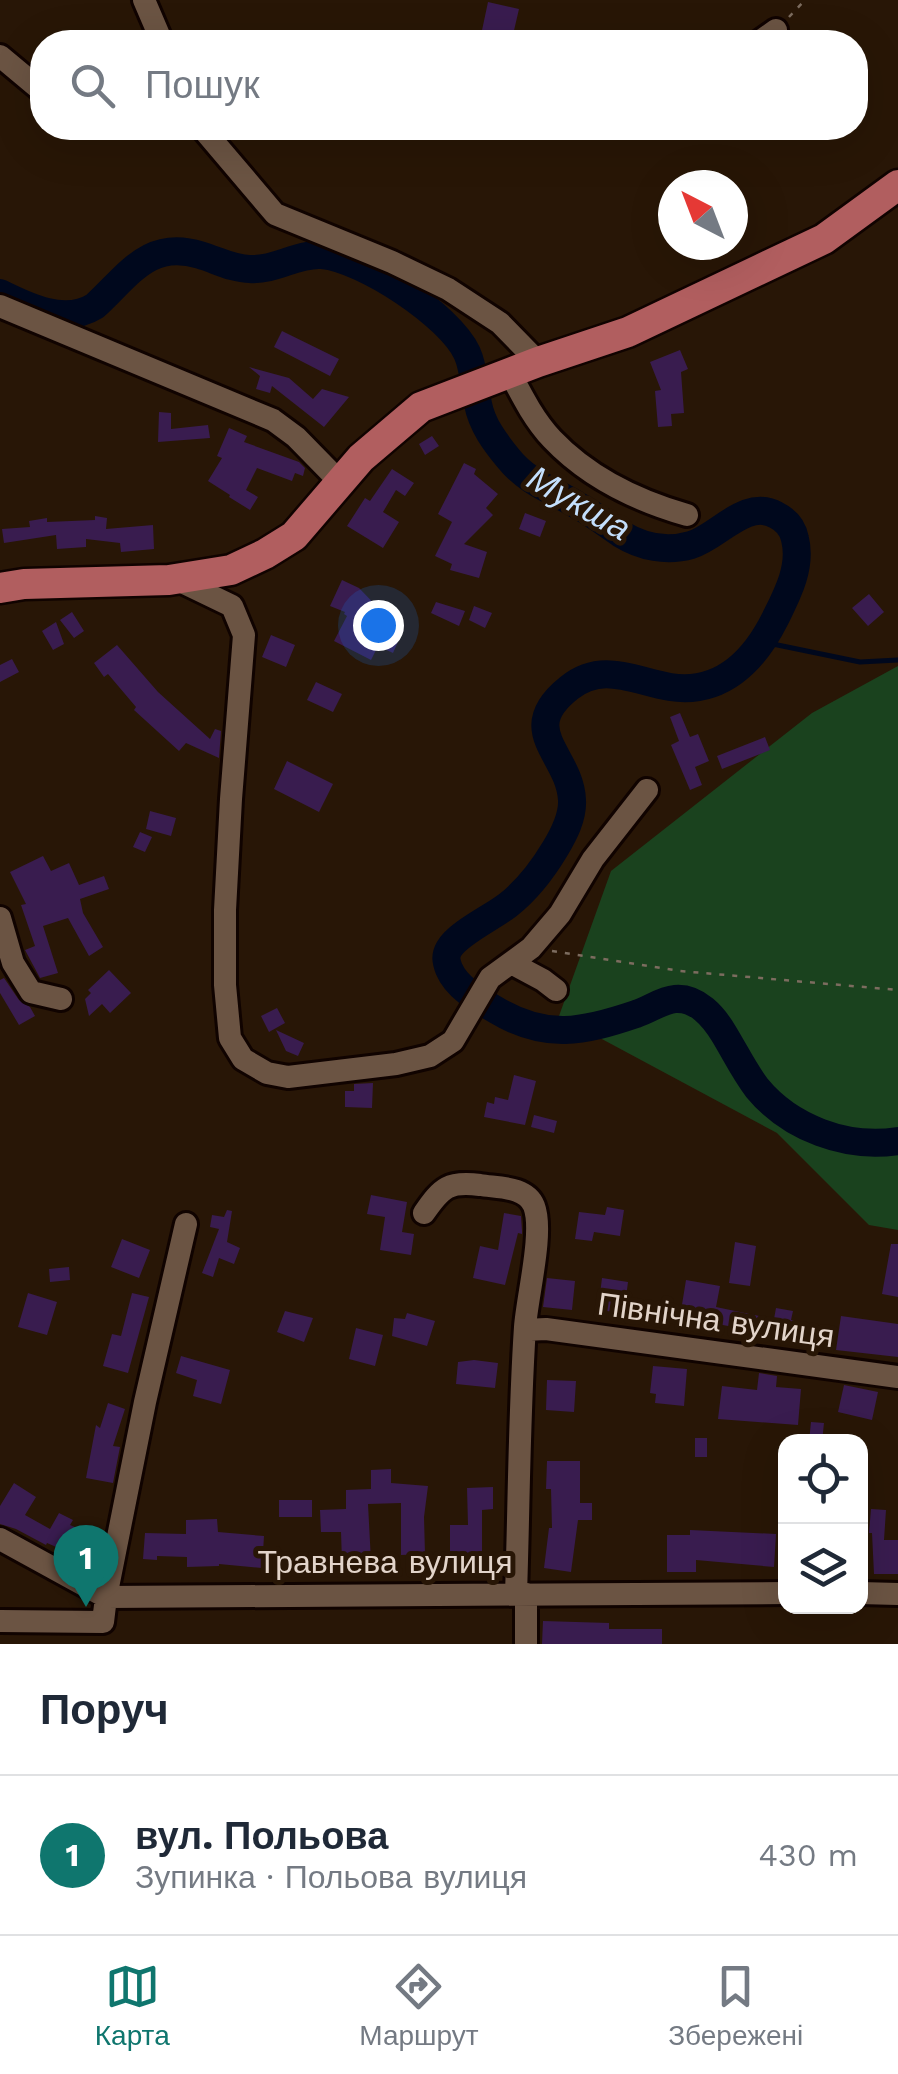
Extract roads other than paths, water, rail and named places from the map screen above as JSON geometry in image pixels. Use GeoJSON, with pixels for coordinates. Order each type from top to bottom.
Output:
{"type":"FeatureCollection","features":[{"type":"Feature","properties":{"kind":"main road"},"geometry":{"type":"LineString","coordinates":[[0,588],[176,579],[231,570],[294,536],[361,458],[421,406],[628,332],[824,239],[898,186]]}},
{"type":"Feature","properties":{"kind":"street"},"geometry":{"type":"LineString","coordinates":[[144,0],[157,30]]}},
{"type":"Feature","properties":{"kind":"street"},"geometry":{"type":"LineString","coordinates":[[0,56],[30,81]]}},
{"type":"Feature","properties":{"kind":"street"},"geometry":{"type":"LineString","coordinates":[[213,140],[275,214],[448,289],[500,323],[530,410],[552,439],[588,470],[626,492],[657,507],[688,515]]}},
{"type":"Feature","properties":{"kind":"street"},"geometry":{"type":"LineString","coordinates":[[0,306],[272,420],[296,437],[340,482]]}},
{"type":"Feature","properties":{"kind":"street"},"geometry":{"type":"LineString","coordinates":[[176,579],[232,606],[244,635],[230,799],[225,985],[230,1038],[243,1059],[268,1072],[288,1077],[336,1073],[430,1056],[453,1041],[490,978],[531,948],[560,914],[593,859],[647,790]]}},
{"type":"Feature","properties":{"kind":"street"},"geometry":{"type":"LineString","coordinates":[[0,918],[13,963],[31,992],[61,998]]}},
{"type":"Feature","properties":{"kind":"street"},"geometry":{"type":"LineString","coordinates":[[511,963],[556,990]]}},
{"type":"Feature","properties":{"kind":"street"},"geometry":{"type":"LineString","coordinates":[[424,1213],[442,1192],[460,1183],[518,1190],[530,1198],[536,1211],[525,1330],[521,1594],[526,1644]]}},
{"type":"Feature","properties":{"kind":"street"},"geometry":{"type":"LineString","coordinates":[[0,1621],[104,1633],[106,1597],[145,1402],[186,1224]]}},
{"type":"Feature","properties":{"kind":"street","name":"Північна вулиця"},"geometry":{"type":"LineString","coordinates":[[525,1330],[546,1329],[898,1377]]}},
{"type":"Feature","properties":{"kind":"street","name":"Травнева вулиця"},"geometry":{"type":"LineString","coordinates":[[0,1539],[106,1597],[778,1593]]}},
{"type":"Feature","properties":{"kind":"street"},"geometry":{"type":"LineString","coordinates":[[868,1594],[898,1594]]}},
{"type":"Feature","properties":{"kind":"waterway","name":"Мукша"},"geometry":{"type":"LineString","coordinates":[[0,293],[47,312],[71,314],[95,306],[141,263],[167,252],[182,251],[250,269],[313,255],[340,259],[382,278],[443,322],[467,353],[483,419],[508,458],[532,479],[621,534],[646,545],[673,548],[701,541],[754,511],[765,511],[786,522],[793,531],[797,549],[792,580],[767,634],[734,672],[705,686],[688,688],[618,675],[594,676],[569,688],[554,703],[546,717],[546,730],[569,784],[572,806],[567,825],[528,886],[508,905],[460,937],[449,949],[447,961],[457,982],[476,998],[514,1020],[548,1029],[582,1029],[670,1000],[691,1001],[715,1021],[757,1088],[786,1114],[820,1133],[839,1138],[878,1143],[898,1141]]}},
{"type":"Feature","properties":{"kind":"waterway"},"geometry":{"type":"LineString","coordinates":[[763,642],[860,662],[898,660]]}},
{"type":"Feature","properties":{"kind":"place","name":"вул. Польова"},"geometry":{"type":"Point","coordinates":[86,1607]}}]}
